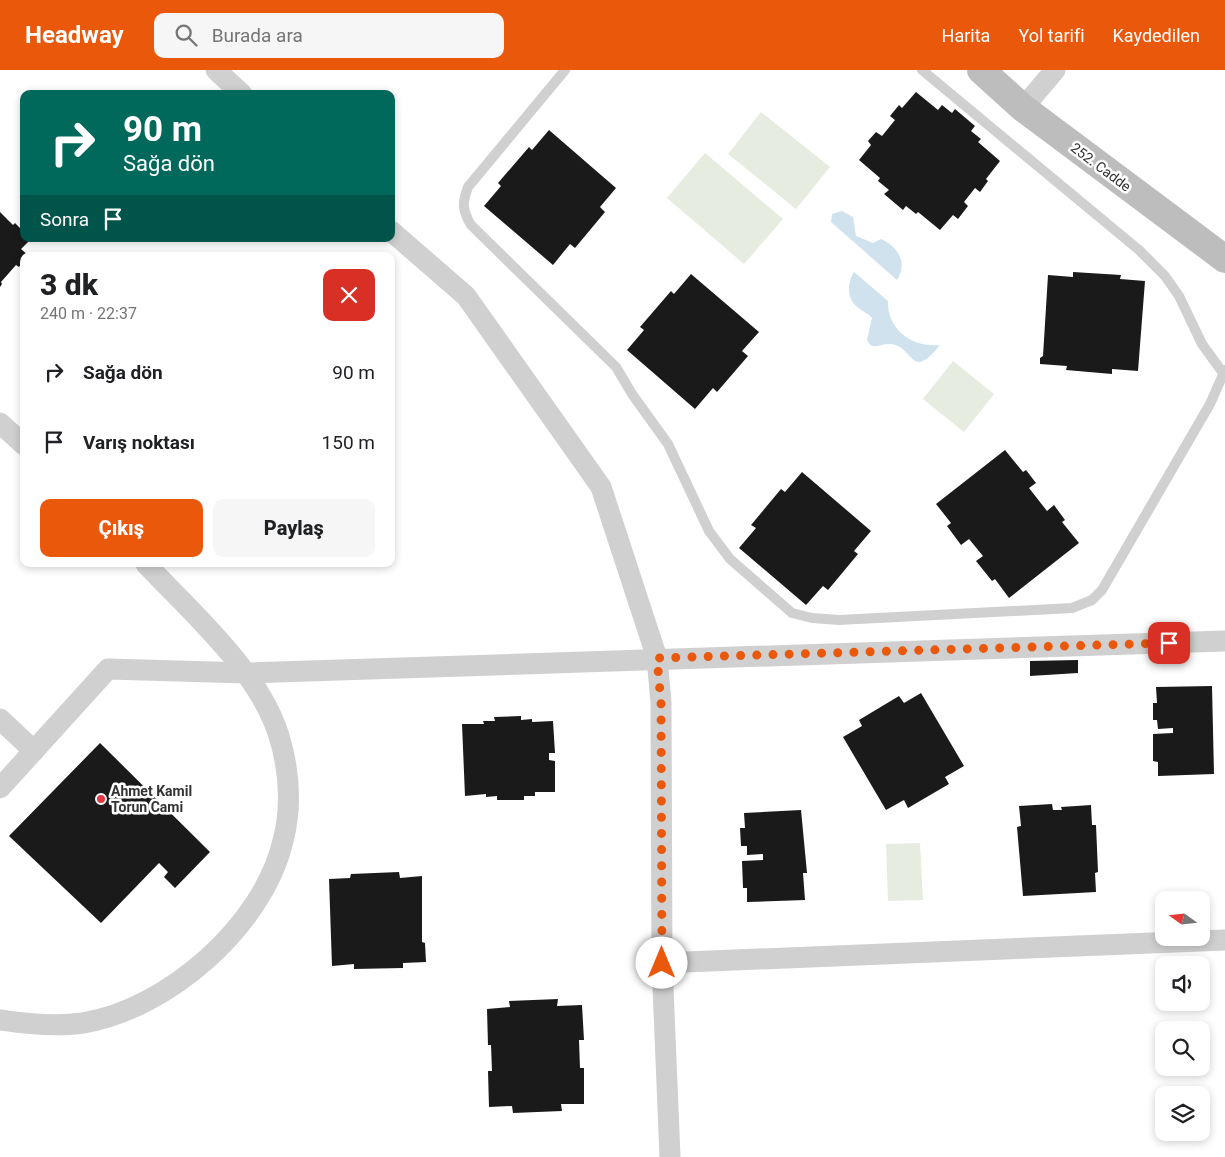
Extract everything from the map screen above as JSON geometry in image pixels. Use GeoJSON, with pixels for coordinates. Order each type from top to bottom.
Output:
{"type":"FeatureCollection","features":[{"type":"Feature","properties":{"kind":"main road","name":"252. Cadde"},"geometry":{"type":"LineString","coordinates":[[980,70],[1023,108],[1225,259]]}},
{"type":"Feature","properties":{"kind":"street"},"geometry":{"type":"LineString","coordinates":[[216,70],[238,90]]}},
{"type":"Feature","properties":{"kind":"street"},"geometry":{"type":"LineString","coordinates":[[1023,108],[1055,70]]}},
{"type":"Feature","properties":{"kind":"street"},"geometry":{"type":"LineString","coordinates":[[395,234],[466,296],[601,487],[657,658],[661,702],[662,963],[670,1157]]}},
{"type":"Feature","properties":{"kind":"street"},"geometry":{"type":"LineString","coordinates":[[0,423],[20,441]]}},
{"type":"Feature","properties":{"kind":"street"},"geometry":{"type":"LineString","coordinates":[[0,1020],[25,1024],[82,1023],[112,1016],[151,999],[184,978],[225,940],[247,915],[269,878],[283,841],[288,806],[288,775],[279,736],[266,704],[247,673],[149,567]]}},
{"type":"Feature","properties":{"kind":"street"},"geometry":{"type":"LineString","coordinates":[[0,788],[108,668],[247,673],[657,658],[1225,641]]}},
{"type":"Feature","properties":{"kind":"street"},"geometry":{"type":"LineString","coordinates":[[0,719],[34,751]]}},
{"type":"Feature","properties":{"kind":"street"},"geometry":{"type":"LineString","coordinates":[[662,963],[1225,940]]}},
{"type":"Feature","properties":{"kind":"street"},"geometry":{"type":"LineString","coordinates":[[654,1157],[669,1108]]}},
{"type":"Feature","properties":{"kind":"lane"},"geometry":{"type":"LineString","coordinates":[[565,70],[468,187],[462,202],[464,214],[471,225],[616,367],[632,394],[668,444],[709,531],[730,559],[792,613],[812,618],[838,620],[1072,608],[1092,600],[1102,590],[1210,404],[1224,371],[1202,344],[1180,296],[1165,276],[1146,256],[922,70]]}},
{"type":"Feature","properties":{"kind":"shaded area"},"geometry":{"type":"Polygon","coordinates":[[[761,112],[830,167],[796,209],[728,154],[761,112]]]}},
{"type":"Feature","properties":{"kind":"shaded area"},"geometry":{"type":"Polygon","coordinates":[[[705,153],[783,219],[744,264],[667,198],[705,153]]]}},
{"type":"Feature","properties":{"kind":"shaded area"},"geometry":{"type":"Polygon","coordinates":[[[953,361],[994,394],[964,432],[923,399],[953,361]]]}},
{"type":"Feature","properties":{"kind":"shaded area"},"geometry":{"type":"Polygon","coordinates":[[[920,843],[923,900],[888,901],[886,844],[920,843]]]}},
{"type":"Feature","properties":{"kind":"water"},"geometry":{"type":"Polygon","coordinates":[[[842,211],[853,217],[856,236],[873,243],[881,239],[892,246],[900,256],[902,267],[897,280],[831,222],[832,214],[842,211]]]}},
{"type":"Feature","properties":{"kind":"water"},"geometry":{"type":"Polygon","coordinates":[[[854,272],[888,301],[892,321],[904,335],[920,343],[940,345],[930,356],[923,361],[917,362],[898,346],[886,344],[872,346],[869,344],[867,340],[872,318],[856,306],[849,293],[850,280],[854,272]]]}},
{"type":"Feature","properties":{"kind":"building"},"geometry":{"type":"Polygon","coordinates":[[[916,92],[938,110],[942,105],[952,113],[955,109],[975,126],[971,131],[981,139],[978,142],[1000,161],[986,179],[988,181],[980,192],[975,188],[964,202],[968,206],[958,219],[953,215],[940,230],[918,212],[916,214],[906,206],[903,210],[884,194],[889,190],[878,181],[880,178],[859,160],[871,145],[868,141],[876,132],[882,136],[895,120],[890,116],[899,105],[902,108],[916,92]]]}},
{"type":"Feature","properties":{"kind":"building"},"geometry":{"type":"Polygon","coordinates":[[[549,130],[616,188],[600,207],[605,212],[575,248],[570,244],[553,265],[484,206],[501,186],[498,183],[529,147],[532,150],[549,130]]]}},
{"type":"Feature","properties":{"kind":"building"},"geometry":{"type":"Polygon","coordinates":[[[0,212],[13,225],[15,223],[20,228],[20,242],[28,242],[21,249],[24,252],[20,252],[20,266],[16,265],[1,282],[0,287],[0,212]]]}},
{"type":"Feature","properties":{"kind":"building"},"geometry":{"type":"Polygon","coordinates":[[[1073,272],[1121,275],[1120,279],[1145,281],[1138,371],[1112,369],[1112,374],[1066,370],[1067,366],[1040,364],[1040,358],[1043,356],[1048,275],[1073,277],[1073,272]]]}},
{"type":"Feature","properties":{"kind":"building"},"geometry":{"type":"Polygon","coordinates":[[[691,274],[759,332],[742,351],[748,356],[717,392],[713,388],[695,409],[627,350],[644,330],[640,327],[671,291],[674,294],[691,274]]]}},
{"type":"Feature","properties":{"kind":"building"},"geometry":{"type":"Polygon","coordinates":[[[1005,450],[1023,472],[1026,470],[1036,483],[1029,488],[1047,511],[1054,505],[1065,520],[1062,522],[1079,543],[1009,598],[995,579],[992,581],[976,561],[983,556],[969,539],[961,545],[947,526],[951,523],[936,504],[1005,450]]]}},
{"type":"Feature","properties":{"kind":"building"},"geometry":{"type":"Polygon","coordinates":[[[802,472],[871,531],[854,551],[858,554],[828,590],[823,586],[806,605],[739,548],[756,528],[751,525],[781,489],[785,492],[802,472]]]}},
{"type":"Feature","properties":{"kind":"building"},"geometry":{"type":"Polygon","coordinates":[[[1078,660],[1078,673],[1030,676],[1030,661],[1078,660]]]}},
{"type":"Feature","properties":{"kind":"building"},"geometry":{"type":"Polygon","coordinates":[[[1212,686],[1214,774],[1158,776],[1158,762],[1153,761],[1153,734],[1173,733],[1173,728],[1158,729],[1157,720],[1153,720],[1153,703],[1157,703],[1156,687],[1212,686]]]}},
{"type":"Feature","properties":{"kind":"building"},"geometry":{"type":"Polygon","coordinates":[[[921,693],[964,766],[945,777],[949,784],[908,808],[904,800],[886,810],[843,737],[862,726],[859,720],[899,696],[904,703],[921,693]]]}},
{"type":"Feature","properties":{"kind":"building"},"geometry":{"type":"Polygon","coordinates":[[[521,716],[521,720],[532,719],[532,722],[553,721],[555,753],[549,753],[549,760],[555,761],[555,792],[535,792],[535,796],[524,796],[524,800],[497,800],[497,796],[486,797],[486,794],[465,796],[462,724],[484,724],[483,721],[495,721],[494,717],[521,716]]]}},
{"type":"Feature","properties":{"kind":"building","name":"Ahmet Kamil Torun Cami"},"geometry":{"type":"Polygon","coordinates":[[[100,743],[210,852],[175,888],[164,877],[168,872],[159,863],[101,923],[9,836],[100,743]]]}},
{"type":"Feature","properties":{"kind":"building"},"geometry":{"type":"Polygon","coordinates":[[[1052,804],[1053,810],[1062,810],[1061,807],[1091,805],[1092,825],[1096,825],[1098,872],[1095,873],[1096,892],[1023,896],[1017,827],[1021,826],[1019,806],[1052,804]]]}},
{"type":"Feature","properties":{"kind":"building"},"geometry":{"type":"Polygon","coordinates":[[[801,810],[807,873],[803,873],[805,900],[747,902],[747,888],[743,888],[742,861],[763,860],[763,854],[747,855],[747,846],[741,846],[740,828],[745,828],[744,813],[801,810]]]}},
{"type":"Feature","properties":{"kind":"building"},"geometry":{"type":"Polygon","coordinates":[[[399,872],[400,878],[422,876],[422,942],[425,943],[426,962],[403,963],[403,968],[354,969],[354,964],[332,966],[329,879],[350,878],[351,874],[399,872]]]}},
{"type":"Feature","properties":{"kind":"building"},"geometry":{"type":"Polygon","coordinates":[[[558,999],[557,1006],[582,1005],[584,1040],[579,1040],[580,1068],[584,1068],[584,1104],[561,1104],[562,1111],[513,1113],[512,1106],[489,1107],[488,1071],[492,1071],[491,1045],[488,1045],[487,1009],[510,1007],[509,1001],[558,999]]]}},
{"type":"Feature","properties":{"kind":"place","name":"Ahmet Kamil Torun Cami"},"geometry":{"type":"Point","coordinates":[101,799]}},
{"type":"Feature","properties":{"kind":"route"},"geometry":{"type":"LineString","coordinates":[[662,963],[661,702],[657,658],[1169,643]]}}]}
